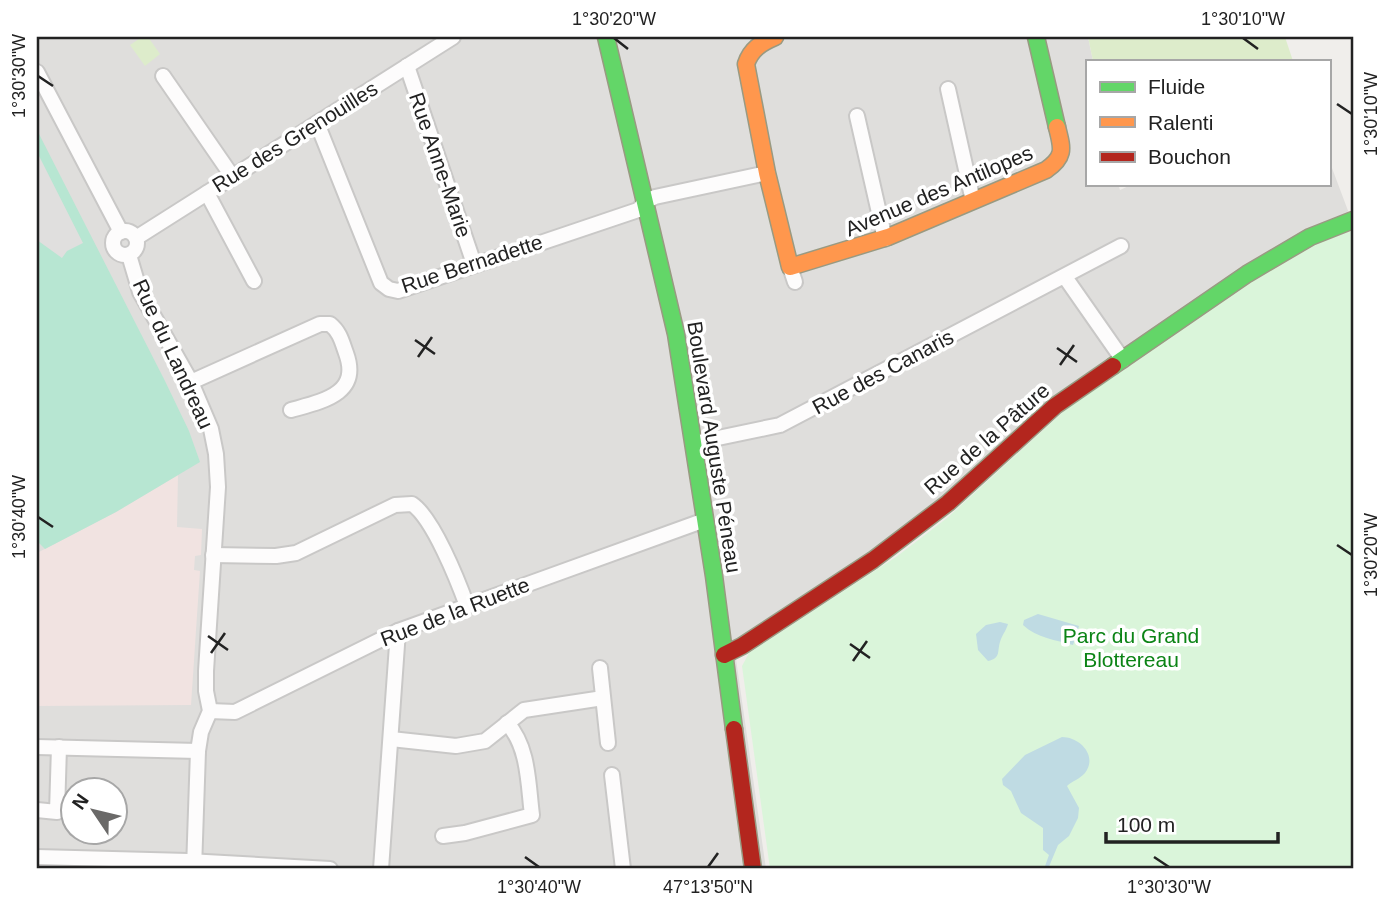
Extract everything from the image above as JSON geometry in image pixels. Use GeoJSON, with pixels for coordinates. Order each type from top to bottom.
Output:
{"type":"FeatureCollection","features":[{"type":"Feature","properties":{"kind":"street","name":"Rue des Grenouilles"},"geometry":{"type":"LineString","coordinates":[[136,238],[453,37]]}},
{"type":"Feature","properties":{"kind":"street","name":"Boulevard Auguste Péneau"},"geometry":{"type":"LineString","coordinates":[[606,37],[676,334],[694,443],[753,869]]}},
{"type":"Feature","properties":{"kind":"street","name":"Avenue des Antilopes"},"geometry":{"type":"LineString","coordinates":[[775,37],[757,45],[749,53],[746,64],[767,173],[793,275],[885,239],[1046,170],[1058,162],[1062,150],[1036,37]]}},
{"type":"Feature","properties":{"kind":"street","name":"Rue Anne-Marie"},"geometry":{"type":"LineString","coordinates":[[407,66],[474,264]]}},
{"type":"Feature","properties":{"kind":"street"},"geometry":{"type":"LineString","coordinates":[[37,72],[121,232]]}},
{"type":"Feature","properties":{"kind":"street"},"geometry":{"type":"LineString","coordinates":[[163,76],[232,176]]}},
{"type":"Feature","properties":{"kind":"street"},"geometry":{"type":"LineString","coordinates":[[948,89],[973,201]]}},
{"type":"Feature","properties":{"kind":"street"},"geometry":{"type":"LineString","coordinates":[[857,116],[885,239]]}},
{"type":"Feature","properties":{"kind":"street","name":"Rue Bernadette"},"geometry":{"type":"LineString","coordinates":[[317,123],[381,283],[388,289],[398,291],[638,210],[645,202]]}},
{"type":"Feature","properties":{"kind":"street"},"geometry":{"type":"LineString","coordinates":[[645,202],[655,197],[767,173]]}},
{"type":"Feature","properties":{"kind":"street"},"geometry":{"type":"LineString","coordinates":[[207,193],[254,281]]}},
{"type":"Feature","properties":{"kind":"street","name":"Rue de la Pâture"},"geometry":{"type":"LineString","coordinates":[[724,654],[742,646],[873,560],[948,503],[1055,406],[1247,274],[1310,237],[1353,220]]}},
{"type":"Feature","properties":{"kind":"street"},"geometry":{"type":"LineString","coordinates":[[121,232],[131,232],[136,238],[137,246],[129,255],[118,254],[114,248],[114,238],[121,232]]}},
{"type":"Feature","properties":{"kind":"street","name":"Rue des Canaris"},"geometry":{"type":"LineString","coordinates":[[694,443],[780,425],[1121,246]]}},
{"type":"Feature","properties":{"kind":"street","name":"Rue du Landreau"},"geometry":{"type":"LineString","coordinates":[[129,255],[140,292],[191,382],[211,429],[218,470],[206,685],[210,711],[201,732],[198,751],[194,865]]}},
{"type":"Feature","properties":{"kind":"street"},"geometry":{"type":"LineString","coordinates":[[1065,277],[1123,360]]}},
{"type":"Feature","properties":{"kind":"street"},"geometry":{"type":"LineString","coordinates":[[191,382],[320,324],[330,324],[338,331],[351,367],[349,380],[342,390],[291,410]]}},
{"type":"Feature","properties":{"kind":"street"},"geometry":{"type":"LineString","coordinates":[[213,555],[276,556],[296,553],[395,505],[412,504],[423,513],[431,526],[467,606]]}},
{"type":"Feature","properties":{"kind":"street","name":"Rue de la Ruette"},"geometry":{"type":"LineString","coordinates":[[210,711],[235,712],[398,631],[705,520]]}},
{"type":"Feature","properties":{"kind":"street"},"geometry":{"type":"LineString","coordinates":[[381,869],[398,631]]}},
{"type":"Feature","properties":{"kind":"street"},"geometry":{"type":"LineString","coordinates":[[600,668],[608,743]]}},
{"type":"Feature","properties":{"kind":"street"},"geometry":{"type":"LineString","coordinates":[[391,739],[456,746],[485,741],[524,710],[603,698]]}},
{"type":"Feature","properties":{"kind":"street"},"geometry":{"type":"LineString","coordinates":[[443,836],[466,833],[532,815],[523,747],[517,734],[507,723]]}},
{"type":"Feature","properties":{"kind":"street"},"geometry":{"type":"LineString","coordinates":[[37,747],[198,751]]}},
{"type":"Feature","properties":{"kind":"street"},"geometry":{"type":"LineString","coordinates":[[37,810],[58,811],[59,747]]}},
{"type":"Feature","properties":{"kind":"street"},"geometry":{"type":"LineString","coordinates":[[612,775],[623,869]]}},
{"type":"Feature","properties":{"kind":"street"},"geometry":{"type":"LineString","coordinates":[[37,857],[331,869]]}},
{"type":"Feature","properties":{"kind":"shaded area"},"geometry":{"type":"Polygon","coordinates":[[[37,37],[1088,37],[1093,60],[1086,60],[1086,186],[1119,186],[1120,190],[1129,186],[1330,186],[1330,163],[1353,224],[1107,375],[736,659],[766,869],[37,869],[37,37]]]}},
{"type":"Feature","properties":{"kind":"shaded area"},"geometry":{"type":"Polygon","coordinates":[[[37,152],[83,243],[67,251],[62,258],[37,240],[37,152]]]}},
{"type":"Feature","properties":{"kind":"shaded area"},"geometry":{"type":"Polygon","coordinates":[[[178,475],[177,527],[202,529],[201,555],[195,556],[194,570],[200,571],[191,705],[37,706],[37,553],[116,512],[178,475]]]}},
{"type":"Feature","properties":{"kind":"green space"},"geometry":{"type":"Polygon","coordinates":[[[142,37],[148,37],[160,54],[145,66],[130,45],[142,37]]]}},
{"type":"Feature","properties":{"kind":"green space"},"geometry":{"type":"Polygon","coordinates":[[[1088,37],[1285,37],[1293,60],[1093,60],[1088,37]]]}},
{"type":"Feature","properties":{"kind":"green space"},"geometry":{"type":"Polygon","coordinates":[[[37,130],[165,381],[189,431],[200,462],[116,512],[45,549],[37,541],[37,130]]]}},
{"type":"Feature","properties":{"kind":"green space","name":"Parc du Grand Blottereau"},"geometry":{"type":"Polygon","coordinates":[[[1353,230],[1353,869],[770,869],[742,666],[749,653],[896,557],[947,518],[1073,403],[1241,287],[1311,246],[1353,230]]]}},
{"type":"Feature","properties":{"kind":"water"},"geometry":{"type":"Polygon","coordinates":[[[1038,614],[1079,626],[1073,645],[1040,636],[1023,625],[1024,620],[1038,614]]]}},
{"type":"Feature","properties":{"kind":"water"},"geometry":{"type":"Polygon","coordinates":[[[1000,622],[1008,624],[997,656],[988,661],[978,650],[976,634],[986,625],[1000,622]]]}},
{"type":"Feature","properties":{"kind":"water"},"geometry":{"type":"Polygon","coordinates":[[[1062,737],[1081,744],[1089,760],[1085,773],[1067,786],[1079,808],[1078,818],[1069,836],[1058,845],[1048,869],[1044,869],[1049,855],[1043,850],[1043,828],[1021,813],[1002,779],[1025,755],[1062,737]]]}},
{"type":"Feature","properties":{"kind":"traffic: fast"},"geometry":{"type":"LineString","coordinates":[[606,37],[676,334],[714,576],[734,729]]}},
{"type":"Feature","properties":{"kind":"traffic: fast"},"geometry":{"type":"LineString","coordinates":[[1036,37],[1057,127]]}},
{"type":"Feature","properties":{"kind":"traffic: fast"},"geometry":{"type":"LineString","coordinates":[[1113,366],[1247,274],[1310,237],[1353,220]]}},
{"type":"Feature","properties":{"kind":"traffic: slow"},"geometry":{"type":"LineString","coordinates":[[775,37],[757,47],[746,64],[767,173],[790,267],[888,237],[1046,170],[1060,156],[1057,127]]}},
{"type":"Feature","properties":{"kind":"traffic: jam"},"geometry":{"type":"LineString","coordinates":[[724,655],[873,560],[948,503],[1055,406],[1113,366]]}},
{"type":"Feature","properties":{"kind":"traffic: jam"},"geometry":{"type":"LineString","coordinates":[[734,729],[753,869]]}}]}
